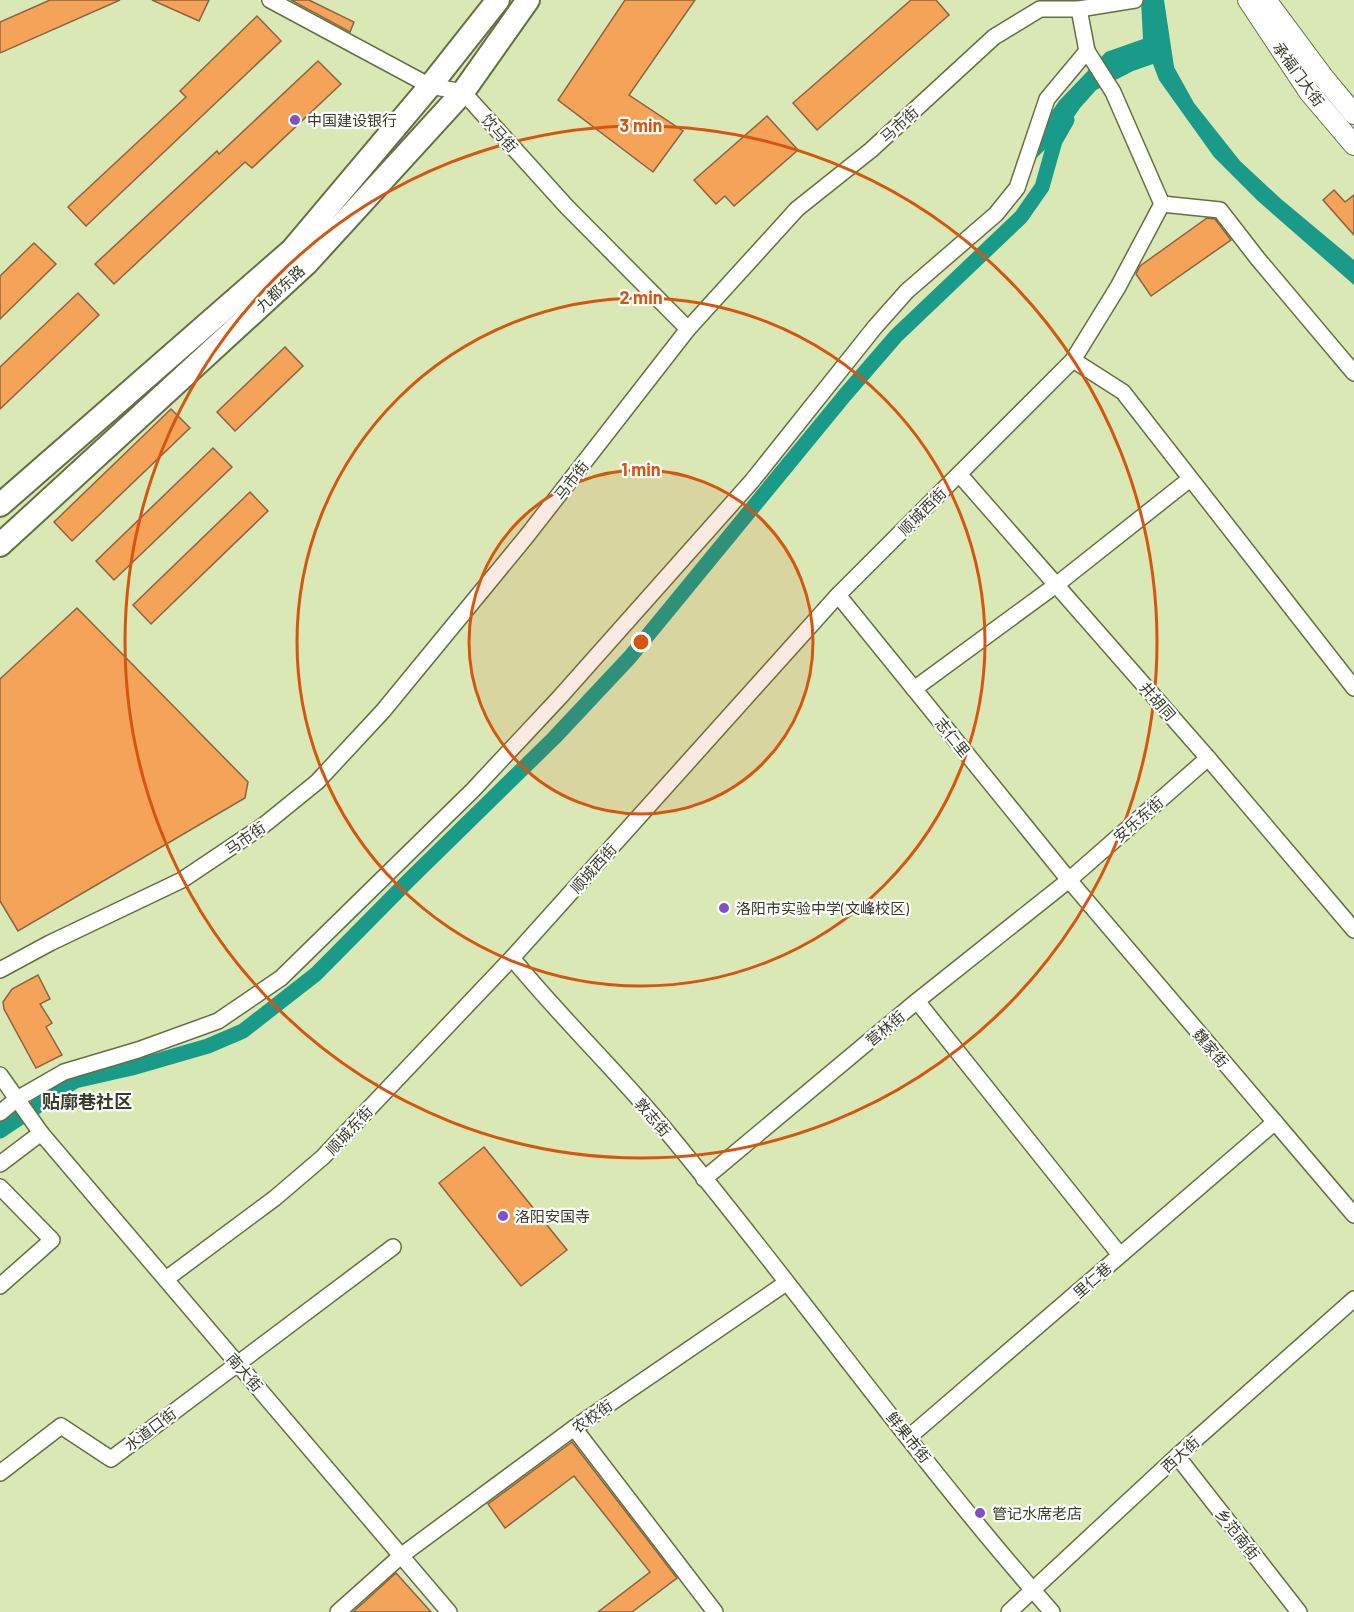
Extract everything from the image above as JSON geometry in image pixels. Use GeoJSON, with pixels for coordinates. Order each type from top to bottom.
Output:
{"type":"FeatureCollection","features":[{"type":"Feature","properties":{"kind":"highway","name":"九都东路"},"geometry":{"type":"LineString","coordinates":[[0,505],[292,250],[430,86],[498,0]]}},
{"type":"Feature","properties":{"kind":"highway","name":"九都东路"},"geometry":{"type":"LineString","coordinates":[[0,545],[306,264],[463,92],[528,0]]}},
{"type":"Feature","properties":{"kind":"main road","name":"承福门大街"},"geometry":{"type":"LineString","coordinates":[[1248,0],[1309,92],[1354,145]]}},
{"type":"Feature","properties":{"kind":"main road","name":"承福门大街"},"geometry":{"type":"LineString","coordinates":[[1266,0],[1354,114]]}},
{"type":"Feature","properties":{"kind":"street"},"geometry":{"type":"LineString","coordinates":[[270,0],[430,86],[463,92]]}},
{"type":"Feature","properties":{"kind":"street","name":"马市街"},"geometry":{"type":"LineString","coordinates":[[0,970],[182,880],[264,825],[318,782],[383,711],[526,537],[688,329],[797,209],[871,150],[994,37],[1040,9],[1079,9],[1129,1]]}},
{"type":"Feature","properties":{"kind":"street"},"geometry":{"type":"LineString","coordinates":[[1079,9],[1088,51],[1113,92],[1162,204],[1220,210],[1354,373]]}},
{"type":"Feature","properties":{"kind":"street"},"geometry":{"type":"LineString","coordinates":[[0,1113],[16,1099],[64,1072],[138,1050],[218,1021],[282,978],[473,790],[560,697],[752,482],[907,291],[996,214],[1017,188],[1047,99],[1088,51]]}},
{"type":"Feature","properties":{"kind":"street","name":"饮马街"},"geometry":{"type":"LineString","coordinates":[[463,92],[567,207],[688,329]]}},
{"type":"Feature","properties":{"kind":"street","name":"顺城西街"},"geometry":{"type":"LineString","coordinates":[[512,958],[838,595],[1073,360],[1118,287],[1162,204]]}},
{"type":"Feature","properties":{"kind":"street"},"geometry":{"type":"LineString","coordinates":[[1073,360],[1123,392],[1354,688]]}},
{"type":"Feature","properties":{"kind":"street","name":"井胡同"},"geometry":{"type":"LineString","coordinates":[[959,474],[1354,930]]}},
{"type":"Feature","properties":{"kind":"street"},"geometry":{"type":"LineString","coordinates":[[914,689],[1056,585],[1190,479]]}},
{"type":"Feature","properties":{"kind":"street","name":"志仁里"},"geometry":{"type":"LineString","coordinates":[[838,595],[1069,880]]}},
{"type":"Feature","properties":{"kind":"street","name":"安乐东街"},"geometry":{"type":"LineString","coordinates":[[1069,880],[1208,759]]}},
{"type":"Feature","properties":{"kind":"street","name":"营林街"},"geometry":{"type":"LineString","coordinates":[[704,1179],[916,1001],[1069,880]]}},
{"type":"Feature","properties":{"kind":"street","name":"魏家街"},"geometry":{"type":"LineString","coordinates":[[1069,880],[1354,1215]]}},
{"type":"Feature","properties":{"kind":"street","name":"敦志街"},"geometry":{"type":"LineString","coordinates":[[512,958],[663,1126],[786,1283]]}},
{"type":"Feature","properties":{"kind":"street","name":"顺城东街"},"geometry":{"type":"LineString","coordinates":[[166,1279],[275,1198],[324,1157],[512,958]]}},
{"type":"Feature","properties":{"kind":"street"},"geometry":{"type":"LineString","coordinates":[[916,1001],[1120,1255]]}},
{"type":"Feature","properties":{"kind":"street","name":"南大街"},"geometry":{"type":"LineString","coordinates":[[0,1076],[40,1133],[402,1555],[448,1612]]}},
{"type":"Feature","properties":{"kind":"street","name":"里仁巷"},"geometry":{"type":"LineString","coordinates":[[909,1437],[1275,1122]]}},
{"type":"Feature","properties":{"kind":"street"},"geometry":{"type":"LineString","coordinates":[[0,1164],[40,1133]]}},
{"type":"Feature","properties":{"kind":"street"},"geometry":{"type":"LineString","coordinates":[[0,1187],[52,1240],[0,1286]]}},
{"type":"Feature","properties":{"kind":"street"},"geometry":{"type":"LineString","coordinates":[[237,1363],[393,1247]]}},
{"type":"Feature","properties":{"kind":"street","name":"农校街"},"geometry":{"type":"LineString","coordinates":[[338,1612],[402,1555],[574,1428],[786,1283]]}},
{"type":"Feature","properties":{"kind":"street","name":"鲜果市街"},"geometry":{"type":"LineString","coordinates":[[786,1283],[1052,1612]]}},
{"type":"Feature","properties":{"kind":"street","name":"西大街"},"geometry":{"type":"LineString","coordinates":[[1009,1612],[1177,1456],[1354,1299]]}},
{"type":"Feature","properties":{"kind":"street","name":"水道口街"},"geometry":{"type":"LineString","coordinates":[[0,1473],[61,1426],[111,1458],[237,1363]]}},
{"type":"Feature","properties":{"kind":"street"},"geometry":{"type":"LineString","coordinates":[[574,1428],[715,1612]]}},
{"type":"Feature","properties":{"kind":"street","name":"乡范南街"},"geometry":{"type":"LineString","coordinates":[[1177,1456],[1299,1612]]}},
{"type":"Feature","properties":{"kind":"water"},"geometry":{"type":"Polygon","coordinates":[[[1141,0],[1164,0],[1174,67],[1194,103],[1240,161],[1281,199],[1354,260],[1354,285],[1257,200],[1214,157],[1159,80],[1153,64],[1133,71],[1096,90],[1064,131],[1029,165],[1045,131],[1047,119],[1059,101],[1106,52],[1143,39],[1141,0]]]}},
{"type":"Feature","properties":{"kind":"building"},"geometry":{"type":"Polygon","coordinates":[[[50,0],[120,0],[0,53],[0,22],[50,0]]]}},
{"type":"Feature","properties":{"kind":"building"},"geometry":{"type":"Polygon","coordinates":[[[152,0],[209,0],[199,21],[152,0]]]}},
{"type":"Feature","properties":{"kind":"building"},"geometry":{"type":"Polygon","coordinates":[[[291,0],[309,0],[354,22],[350,32],[291,0]]]}},
{"type":"Feature","properties":{"kind":"building"},"geometry":{"type":"Polygon","coordinates":[[[625,0],[695,0],[629,95],[683,131],[653,172],[558,100],[625,0]]]}},
{"type":"Feature","properties":{"kind":"building"},"geometry":{"type":"Polygon","coordinates":[[[911,0],[936,0],[949,15],[817,130],[793,103],[911,0]]]}},
{"type":"Feature","properties":{"kind":"building"},"geometry":{"type":"Polygon","coordinates":[[[257,16],[281,41],[86,226],[68,207],[186,97],[180,91],[257,16]]]}},
{"type":"Feature","properties":{"kind":"building"},"geometry":{"type":"Polygon","coordinates":[[[318,61],[341,84],[252,168],[245,162],[114,284],[95,264],[217,151],[219,154],[318,61]]]}},
{"type":"Feature","properties":{"kind":"building"},"geometry":{"type":"Polygon","coordinates":[[[767,116],[798,150],[734,206],[725,196],[716,204],[694,180],[767,116]]]}},
{"type":"Feature","properties":{"kind":"building"},"geometry":{"type":"Polygon","coordinates":[[[1334,190],[1345,202],[1354,195],[1354,235],[1323,200],[1334,190]]]}},
{"type":"Feature","properties":{"kind":"building"},"geometry":{"type":"Polygon","coordinates":[[[1207,218],[1215,219],[1231,240],[1151,296],[1136,274],[1140,266],[1207,218]]]}},
{"type":"Feature","properties":{"kind":"building"},"geometry":{"type":"Polygon","coordinates":[[[34,243],[56,264],[0,319],[0,276],[34,243]]]}},
{"type":"Feature","properties":{"kind":"building"},"geometry":{"type":"Polygon","coordinates":[[[78,293],[99,315],[0,409],[0,367],[78,293]]]}},
{"type":"Feature","properties":{"kind":"building"},"geometry":{"type":"Polygon","coordinates":[[[285,347],[303,366],[235,431],[217,412],[285,347]]]}},
{"type":"Feature","properties":{"kind":"building"},"geometry":{"type":"Polygon","coordinates":[[[171,409],[190,428],[72,541],[54,522],[171,409]]]}},
{"type":"Feature","properties":{"kind":"building"},"geometry":{"type":"Polygon","coordinates":[[[213,448],[232,467],[114,580],[96,561],[213,448]]]}},
{"type":"Feature","properties":{"kind":"building"},"geometry":{"type":"Polygon","coordinates":[[[250,492],[268,511],[151,624],[133,605],[250,492]]]}},
{"type":"Feature","properties":{"kind":"building"},"geometry":{"type":"Polygon","coordinates":[[[77,608],[248,782],[245,798],[18,931],[0,901],[0,679],[77,608]]]}},
{"type":"Feature","properties":{"kind":"building"},"geometry":{"type":"Polygon","coordinates":[[[38,975],[50,999],[40,1004],[52,1023],[46,1027],[62,1055],[36,1068],[4,1009],[3,1002],[12,989],[38,975]]]}},
{"type":"Feature","properties":{"kind":"building","name":"洛阳安国寺"},"geometry":{"type":"Polygon","coordinates":[[[484,1147],[567,1250],[521,1286],[439,1183],[484,1147]]]}},
{"type":"Feature","properties":{"kind":"building"},"geometry":{"type":"Polygon","coordinates":[[[572,1442],[677,1578],[632,1612],[598,1612],[650,1572],[574,1476],[505,1528],[488,1504],[572,1442]]]}},
{"type":"Feature","properties":{"kind":"building"},"geometry":{"type":"Polygon","coordinates":[[[396,1573],[431,1612],[353,1612],[396,1573]]]}},
{"type":"Feature","properties":{"kind":"waterway"},"geometry":{"type":"LineString","coordinates":[[0,1131],[75,1081],[132,1068],[208,1046],[243,1031],[316,974],[554,738],[630,657],[896,336],[1021,217],[1042,187],[1055,141],[1067,120]]}},
{"type":"Feature","properties":{"kind":"place","name":"中国建设银行"},"geometry":{"type":"Point","coordinates":[295,120]}},
{"type":"Feature","properties":{"kind":"place","name":"洛阳市实验中学(文峰校区)"},"geometry":{"type":"Point","coordinates":[724,908]}},
{"type":"Feature","properties":{"kind":"place","name":"洛阳安国寺"},"geometry":{"type":"Point","coordinates":[503,1216]}},
{"type":"Feature","properties":{"kind":"place","name":"管记水席老店"},"geometry":{"type":"Point","coordinates":[980,1513]}},
{"type":"Feature","properties":{"kind":"district","name":"贴廓巷社区"},"geometry":{"type":"Point","coordinates":[87,1101]}}]}
